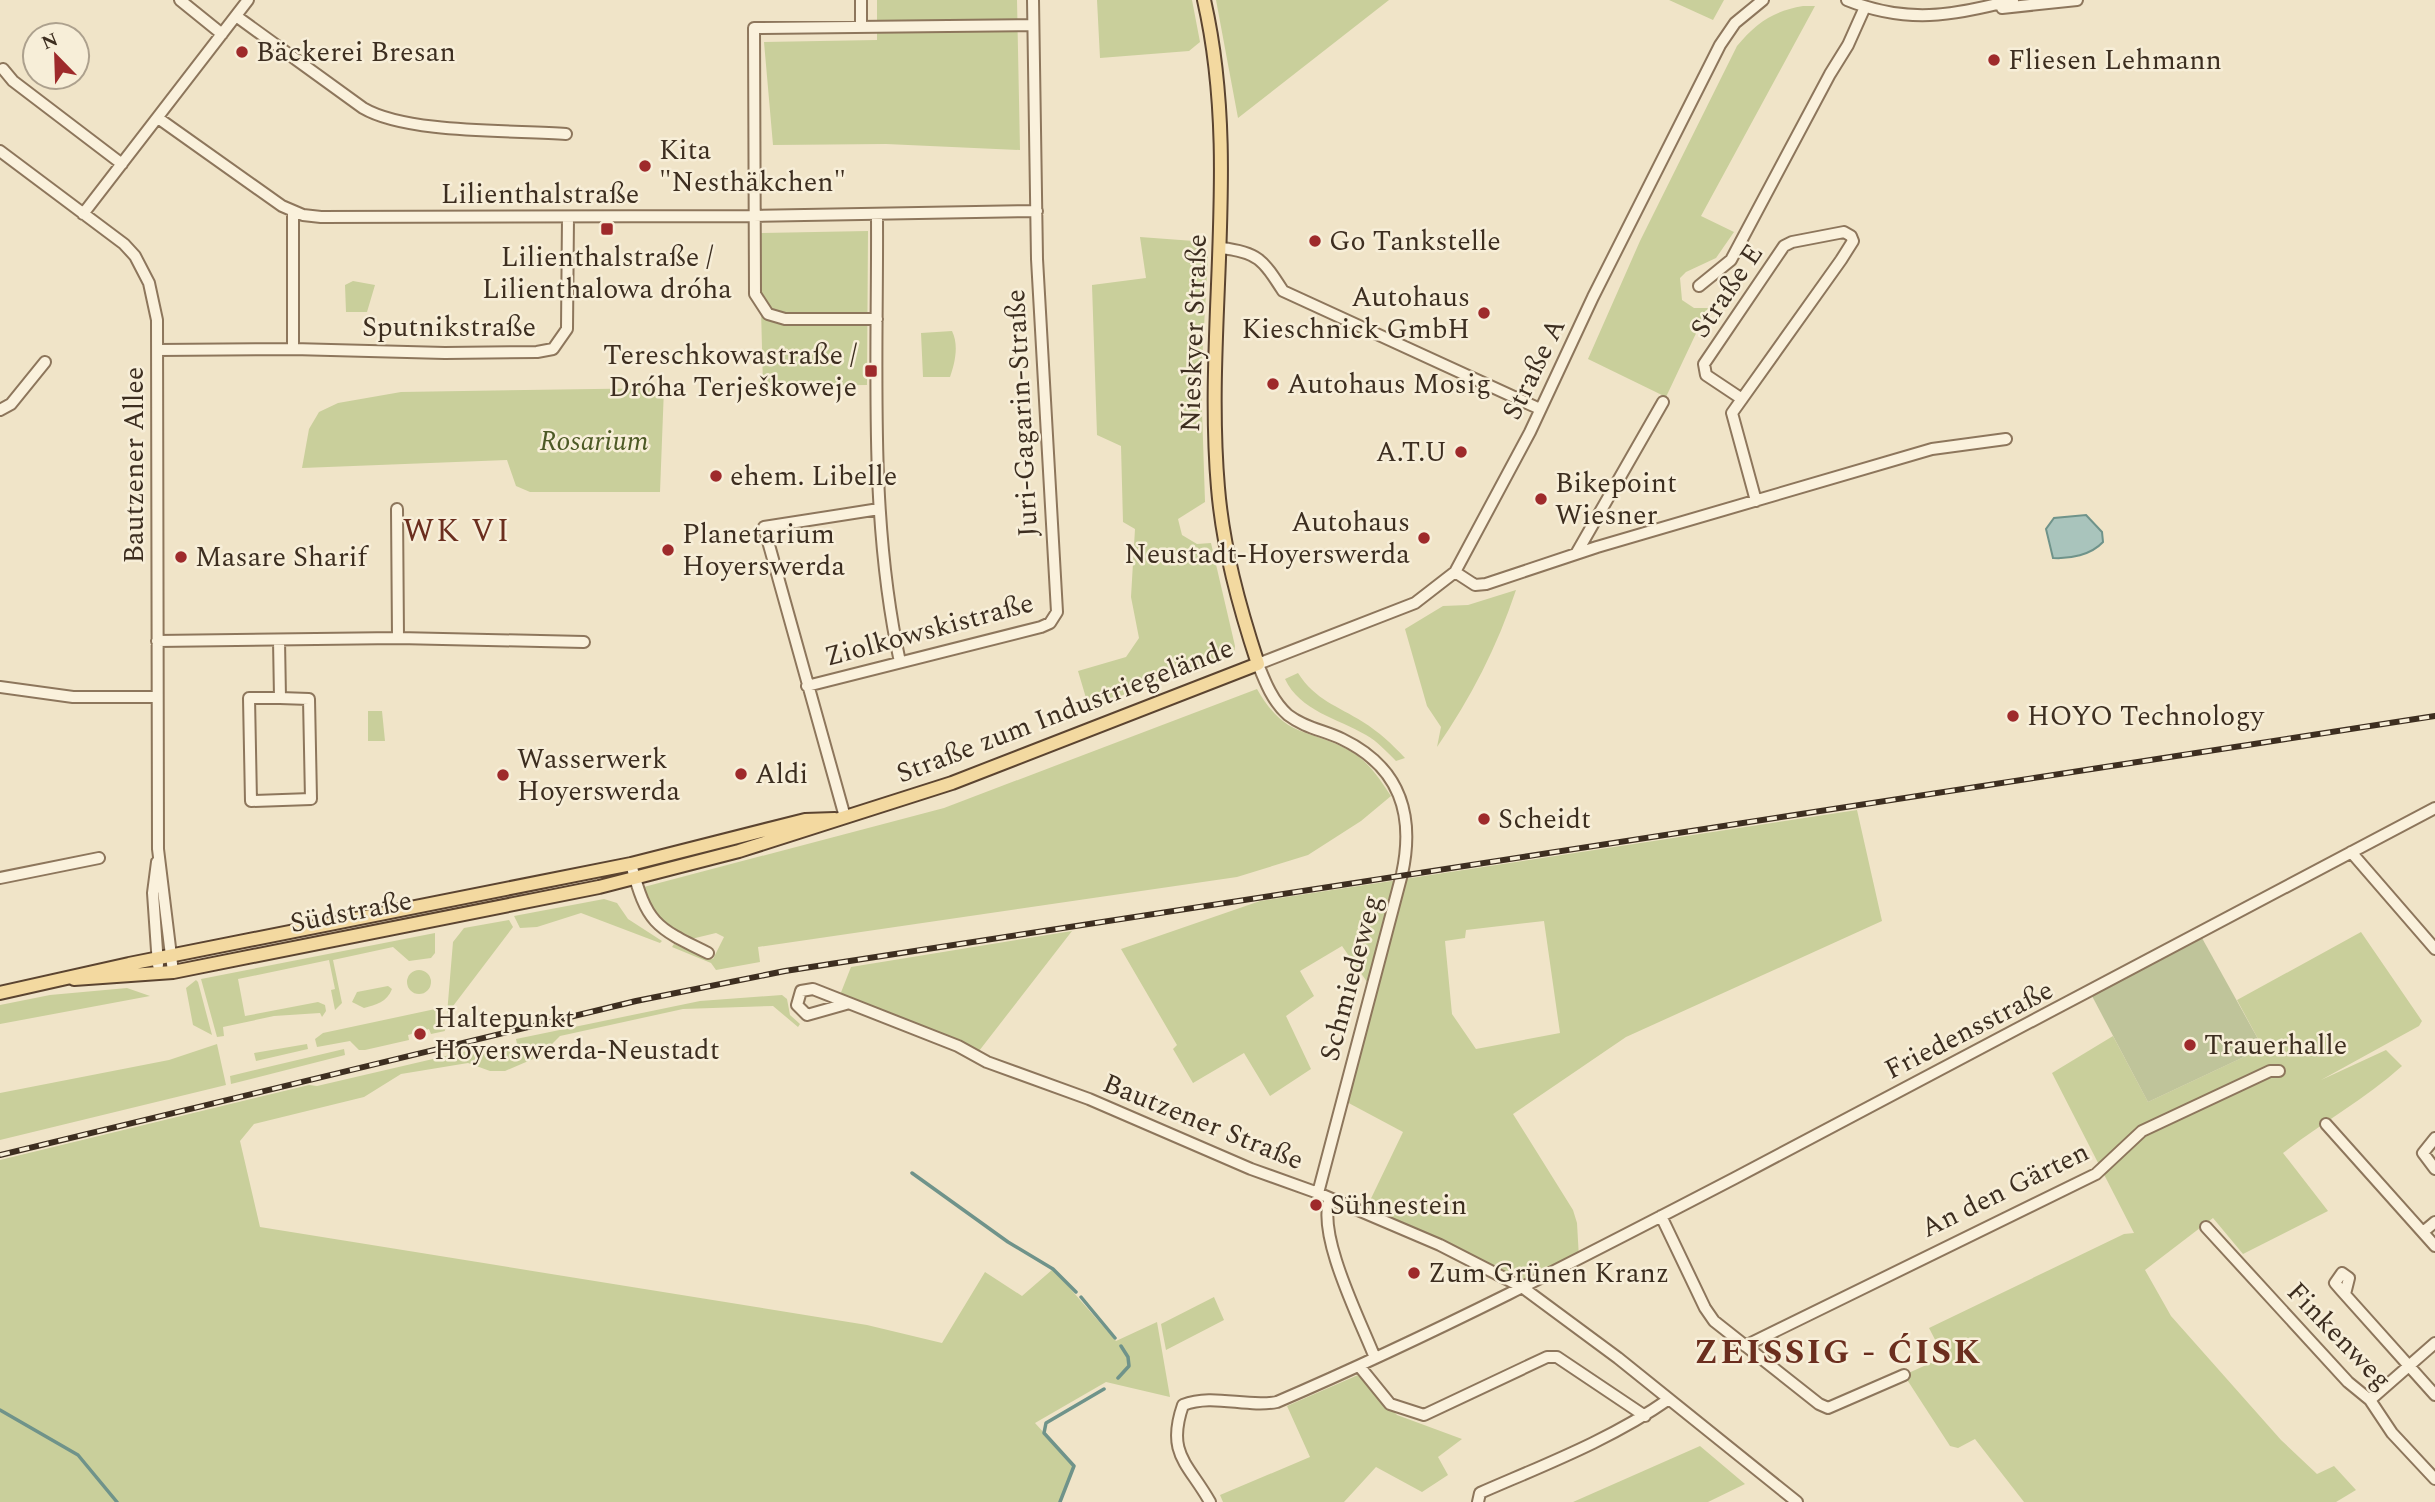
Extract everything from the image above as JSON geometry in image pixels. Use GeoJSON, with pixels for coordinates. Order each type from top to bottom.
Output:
{"type":"FeatureCollection","features":[{"type":"Feature","properties":{"kind":"main road","name":"Nieskyer Straße"},"geometry":{"type":"LineString","coordinates":[[1204,0],[1218,82],[1221,248],[1214,400],[1218,491],[1232,575],[1258,664]]}},
{"type":"Feature","properties":{"kind":"main road","name":"Straße zum Industriegelände"},"geometry":{"type":"LineString","coordinates":[[633,871],[805,820],[841,818],[952,783],[1258,664]]}},
{"type":"Feature","properties":{"kind":"main road","name":"Südstraße"},"geometry":{"type":"LineString","coordinates":[[0,993],[74,979],[157,958],[633,871]]}},
{"type":"Feature","properties":{"kind":"main road","name":"Südstraße"},"geometry":{"type":"LineString","coordinates":[[74,979],[173,972],[633,871]]}},
{"type":"Feature","properties":{"kind":"street"},"geometry":{"type":"LineString","coordinates":[[180,0],[222,34]]}},
{"type":"Feature","properties":{"kind":"street"},"geometry":{"type":"LineString","coordinates":[[83,215],[248,0]]}},
{"type":"Feature","properties":{"kind":"street"},"geometry":{"type":"LineString","coordinates":[[861,0],[861,25]]}},
{"type":"Feature","properties":{"kind":"street","name":"Juri-Gagarin-Straße"},"geometry":{"type":"LineString","coordinates":[[1034,0],[1037,211],[1046,461],[1057,612]]}},
{"type":"Feature","properties":{"kind":"street","name":"Straße A"},"geometry":{"type":"LineString","coordinates":[[1258,664],[1415,603],[1455,572],[1470,549],[1720,44],[1735,23],[1763,0]]}},
{"type":"Feature","properties":{"kind":"street"},"geometry":{"type":"LineString","coordinates":[[1847,0],[1896,16],[1921,17],[1982,8],[2012,0]]}},
{"type":"Feature","properties":{"kind":"street"},"geometry":{"type":"LineString","coordinates":[[1982,8],[2026,7],[2077,0]]}},
{"type":"Feature","properties":{"kind":"street","name":"Straße E"},"geometry":{"type":"LineString","coordinates":[[1699,286],[1731,260],[1824,84],[1848,45],[1865,8]]}},
{"type":"Feature","properties":{"kind":"street"},"geometry":{"type":"LineString","coordinates":[[236,16],[358,105],[384,118],[457,127],[566,134]]}},
{"type":"Feature","properties":{"kind":"street"},"geometry":{"type":"LineString","coordinates":[[877,320],[785,320],[768,314],[755,294],[754,28],[1033,25]]}},
{"type":"Feature","properties":{"kind":"street"},"geometry":{"type":"LineString","coordinates":[[3,69],[13,81],[122,164]]}},
{"type":"Feature","properties":{"kind":"street","name":"Lilienthalstraße"},"geometry":{"type":"LineString","coordinates":[[158,118],[293,212],[333,218],[877,215],[1037,211]]}},
{"type":"Feature","properties":{"kind":"street","name":"Bautzener Allee"},"geometry":{"type":"LineString","coordinates":[[0,151],[124,244],[144,271],[155,299],[158,849],[173,972]]}},
{"type":"Feature","properties":{"kind":"street"},"geometry":{"type":"LineString","coordinates":[[293,212],[293,349]]}},
{"type":"Feature","properties":{"kind":"street"},"geometry":{"type":"LineString","coordinates":[[877,215],[879,509],[886,585],[900,662]]}},
{"type":"Feature","properties":{"kind":"street","name":"Sputnikstraße"},"geometry":{"type":"LineString","coordinates":[[157,350],[293,349],[457,353],[537,352],[553,349],[566,328],[568,217]]}},
{"type":"Feature","properties":{"kind":"street","name":"Straße E"},"geometry":{"type":"LineString","coordinates":[[1742,399],[1706,375],[1704,364],[1784,246],[1844,232],[1851,236],[1853,241],[1841,260],[1742,399],[1731,413],[1756,502]]}},
{"type":"Feature","properties":{"kind":"street"},"geometry":{"type":"LineString","coordinates":[[1221,248],[1254,254],[1283,291],[1540,409]]}},
{"type":"Feature","properties":{"kind":"street"},"geometry":{"type":"LineString","coordinates":[[0,410],[10,404],[45,362]]}},
{"type":"Feature","properties":{"kind":"street"},"geometry":{"type":"LineString","coordinates":[[1576,554],[1663,402]]}},
{"type":"Feature","properties":{"kind":"street"},"geometry":{"type":"LineString","coordinates":[[1455,572],[1475,585],[1486,584],[1576,554],[1932,449],[2006,439]]}},
{"type":"Feature","properties":{"kind":"street"},"geometry":{"type":"LineString","coordinates":[[397,509],[398,638]]}},
{"type":"Feature","properties":{"kind":"street","name":"Ziolkowskistraße"},"geometry":{"type":"LineString","coordinates":[[841,818],[764,527],[879,509]]}},
{"type":"Feature","properties":{"kind":"street","name":"Ziolkowskistraße"},"geometry":{"type":"LineString","coordinates":[[807,686],[1041,627],[1050,623],[1057,612]]}},
{"type":"Feature","properties":{"kind":"street"},"geometry":{"type":"LineString","coordinates":[[157,641],[398,638],[584,642]]}},
{"type":"Feature","properties":{"kind":"street"},"geometry":{"type":"LineString","coordinates":[[279,640],[280,698]]}},
{"type":"Feature","properties":{"kind":"street","name":"Straße zum Industriegelände"},"geometry":{"type":"LineString","coordinates":[[1258,664],[1275,700],[1286,713],[1308,728],[1352,745],[1389,776]]}},
{"type":"Feature","properties":{"kind":"street"},"geometry":{"type":"LineString","coordinates":[[0,687],[65,697],[156,698]]}},
{"type":"Feature","properties":{"kind":"street"},"geometry":{"type":"LineString","coordinates":[[249,698],[280,698],[309,699],[310,799],[251,801],[249,698]]}},
{"type":"Feature","properties":{"kind":"street","name":"Schmiedeweg"},"geometry":{"type":"LineString","coordinates":[[1318,1193],[1405,860],[1407,818],[1389,776]]}},
{"type":"Feature","properties":{"kind":"street","name":"Friedensstraße"},"geometry":{"type":"LineString","coordinates":[[1210,1502],[1175,1446],[1177,1421],[1183,1405],[1219,1400],[1264,1405],[1360,1367],[1661,1216],[2086,995],[2435,808]]}},
{"type":"Feature","properties":{"kind":"street","name":"Bautzener Allee"},"geometry":{"type":"LineString","coordinates":[[158,849],[153,893],[160,974]]}},
{"type":"Feature","properties":{"kind":"street"},"geometry":{"type":"LineString","coordinates":[[2351,852],[2435,949]]}},
{"type":"Feature","properties":{"kind":"street"},"geometry":{"type":"LineString","coordinates":[[0,878],[99,858]]}},
{"type":"Feature","properties":{"kind":"street"},"geometry":{"type":"LineString","coordinates":[[633,871],[647,914],[658,926],[708,953]]}},
{"type":"Feature","properties":{"kind":"street","name":"Bautzener Straße"},"geometry":{"type":"LineString","coordinates":[[846,1004],[958,1046],[1251,1169],[1318,1193],[1440,1245],[1522,1287],[1797,1502]]}},
{"type":"Feature","properties":{"kind":"street","name":"An den Gärten"},"geometry":{"type":"LineString","coordinates":[[1745,1346],[2096,1174],[2142,1131],[2270,1071],[2279,1071]]}},
{"type":"Feature","properties":{"kind":"street"},"geometry":{"type":"LineString","coordinates":[[2326,1124],[2435,1246]]}},
{"type":"Feature","properties":{"kind":"street"},"geometry":{"type":"LineString","coordinates":[[2435,1138],[2423,1153],[2435,1169]]}},
{"type":"Feature","properties":{"kind":"street"},"geometry":{"type":"LineString","coordinates":[[1330,1199],[1326,1208],[1330,1236],[1375,1358]]}},
{"type":"Feature","properties":{"kind":"street"},"geometry":{"type":"LineString","coordinates":[[1661,1216],[1705,1308],[1714,1321],[1828,1408],[1904,1375]]}},
{"type":"Feature","properties":{"kind":"street"},"geometry":{"type":"LineString","coordinates":[[2423,1233],[2435,1222]]}},
{"type":"Feature","properties":{"kind":"street","name":"Finkenweg"},"geometry":{"type":"LineString","coordinates":[[2206,1227],[2347,1382],[2370,1400],[2392,1433],[2435,1479]]}},
{"type":"Feature","properties":{"kind":"street"},"geometry":{"type":"LineString","coordinates":[[2345,1294],[2435,1395]]}},
{"type":"Feature","properties":{"kind":"street"},"geometry":{"type":"LineString","coordinates":[[2370,1400],[2435,1343]]}},
{"type":"Feature","properties":{"kind":"street"},"geometry":{"type":"LineString","coordinates":[[1360,1367],[1395,1407],[1424,1415],[1552,1356],[1645,1416]]}},
{"type":"Feature","properties":{"kind":"street"},"geometry":{"type":"LineString","coordinates":[[1478,1502],[1480,1493],[1645,1416],[1668,1399]]}},
{"type":"Feature","properties":{"kind":"green space"},"geometry":{"type":"Polygon","coordinates":[[[877,0],[1017,0],[1020,150],[886,144],[773,145],[764,42],[877,40],[877,0]]]}},
{"type":"Feature","properties":{"kind":"green space"},"geometry":{"type":"Polygon","coordinates":[[[1097,0],[1192,0],[1200,42],[1189,51],[1100,58],[1097,0]]]}},
{"type":"Feature","properties":{"kind":"green space"},"geometry":{"type":"Polygon","coordinates":[[[1216,0],[1389,0],[1238,118],[1216,0]]]}},
{"type":"Feature","properties":{"kind":"green space"},"geometry":{"type":"Polygon","coordinates":[[[1669,0],[1724,0],[1713,20],[1669,0]]]}},
{"type":"Feature","properties":{"kind":"green space"},"geometry":{"type":"Polygon","coordinates":[[[1803,6],[1815,6],[1701,216],[1734,232],[1716,258],[1686,272],[1680,278],[1682,300],[1694,308],[1708,308],[1666,397],[1588,359],[1640,241],[1737,46],[1766,19],[1803,6]]]}},
{"type":"Feature","properties":{"kind":"green space"},"geometry":{"type":"Polygon","coordinates":[[[868,231],[867,385],[763,386],[759,233],[868,231]]]}},
{"type":"Feature","properties":{"kind":"green space"},"geometry":{"type":"Polygon","coordinates":[[[1140,237],[1194,241],[1208,257],[1201,379],[1205,502],[1178,519],[1182,535],[1197,544],[1211,543],[1235,646],[1234,654],[1216,665],[1196,667],[1089,708],[1078,671],[1126,657],[1139,638],[1131,597],[1135,529],[1123,522],[1121,446],[1097,435],[1092,285],[1146,278],[1140,237]]]}},
{"type":"Feature","properties":{"kind":"green space"},"geometry":{"type":"Polygon","coordinates":[[[353,281],[375,285],[367,312],[346,312],[345,285],[353,281]]]}},
{"type":"Feature","properties":{"kind":"green space"},"geometry":{"type":"Polygon","coordinates":[[[952,331],[956,348],[950,377],[923,377],[921,333],[952,331]]]}},
{"type":"Feature","properties":{"kind":"green space","name":"Rosarium"},"geometry":{"type":"Polygon","coordinates":[[[664,388],[660,492],[530,492],[516,486],[507,460],[302,468],[309,429],[319,412],[338,403],[401,392],[664,388]]]}},
{"type":"Feature","properties":{"kind":"green space"},"geometry":{"type":"Polygon","coordinates":[[[1516,590],[1482,671],[1437,747],[1441,727],[1427,706],[1405,629],[1443,606],[1468,605],[1516,590]]]}},
{"type":"Feature","properties":{"kind":"green space"},"geometry":{"type":"Polygon","coordinates":[[[1298,673],[1319,696],[1363,722],[1405,758],[1396,761],[1370,737],[1320,713],[1300,699],[1285,679],[1298,673]]]}},
{"type":"Feature","properties":{"kind":"green space"},"geometry":{"type":"Polygon","coordinates":[[[1257,689],[1268,706],[1290,726],[1355,754],[1375,773],[1391,796],[1361,821],[1308,855],[1237,877],[758,947],[760,962],[716,970],[711,963],[672,947],[674,944],[713,959],[724,937],[716,933],[687,940],[659,921],[640,888],[944,808],[1257,689]]]}},
{"type":"Feature","properties":{"kind":"green space"},"geometry":{"type":"Polygon","coordinates":[[[368,711],[382,711],[385,741],[368,741],[368,711]]]}},
{"type":"Feature","properties":{"kind":"green space"},"geometry":{"type":"Polygon","coordinates":[[[1857,810],[1882,921],[1626,1037],[1513,1114],[1573,1210],[1577,1223],[1579,1258],[1522,1286],[1364,1213],[1403,1132],[1343,1100],[1372,989],[1342,946],[1300,971],[1314,996],[1286,1016],[1311,1069],[1270,1096],[1244,1053],[1193,1083],[1173,1049],[1177,1045],[1121,949],[1260,901],[1857,810]],[[1544,921],[1466,930],[1465,938],[1445,941],[1452,1014],[1476,1049],[1560,1033],[1544,921]]]}},
{"type":"Feature","properties":{"kind":"green space"},"geometry":{"type":"Polygon","coordinates":[[[604,899],[617,903],[628,919],[662,941],[660,943],[581,913],[537,927],[520,928],[514,916],[604,899]]]}},
{"type":"Feature","properties":{"kind":"green space"},"geometry":{"type":"Polygon","coordinates":[[[509,920],[513,927],[447,1014],[453,942],[464,928],[509,920]]]}},
{"type":"Feature","properties":{"kind":"green space"},"geometry":{"type":"Polygon","coordinates":[[[1072,931],[979,1051],[840,995],[851,967],[1072,931]]]}},
{"type":"Feature","properties":{"kind":"green space"},"geometry":{"type":"Polygon","coordinates":[[[2361,932],[2422,1021],[2419,1026],[2321,1080],[2386,1050],[2402,1066],[2373,1090],[2283,1153],[2328,1211],[2243,1254],[2213,1218],[2145,1270],[2171,1316],[2281,1440],[2317,1474],[2334,1466],[2356,1490],[2336,1502],[2024,1502],[1975,1439],[1958,1448],[1950,1446],[1904,1375],[1944,1357],[1929,1328],[2124,1234],[2134,1233],[2052,1073],[2113,1036],[2148,1102],[2263,1048],[2237,1000],[2361,932]]]}},
{"type":"Feature","properties":{"kind":"green space"},"geometry":{"type":"Polygon","coordinates":[[[435,933],[435,953],[431,958],[409,961],[393,947],[333,960],[342,1003],[335,1010],[331,990],[335,989],[329,960],[238,979],[245,1016],[318,1002],[325,1005],[326,1011],[322,1017],[320,1013],[274,1016],[223,1027],[224,1036],[217,1037],[201,979],[435,933]]]}},
{"type":"Feature","properties":{"kind":"green space"},"geometry":{"type":"Polygon","coordinates":[[[2202,938],[2263,1048],[2148,1102],[2092,996],[2202,938]]]}},
{"type":"Feature","properties":{"kind":"green space"},"geometry":{"type":"Polygon","coordinates":[[[419,970],[428,973],[431,982],[428,991],[419,994],[410,991],[407,982],[410,973],[419,970]]]}},
{"type":"Feature","properties":{"kind":"green space"},"geometry":{"type":"Polygon","coordinates":[[[196,980],[212,1035],[193,1025],[186,988],[196,980]]]}},
{"type":"Feature","properties":{"kind":"green space"},"geometry":{"type":"Polygon","coordinates":[[[388,986],[392,989],[390,993],[377,1004],[364,1008],[352,1002],[357,992],[388,986]]]}},
{"type":"Feature","properties":{"kind":"green space"},"geometry":{"type":"Polygon","coordinates":[[[127,988],[150,996],[0,1024],[0,1005],[50,995],[127,988]]]}},
{"type":"Feature","properties":{"kind":"green space"},"geometry":{"type":"Polygon","coordinates":[[[782,995],[787,999],[790,1015],[800,1024],[798,1027],[773,1006],[683,1009],[560,1036],[540,1056],[505,1071],[490,1071],[468,1063],[401,1074],[364,1097],[254,1124],[240,1141],[260,1227],[867,1325],[942,1343],[985,1272],[1022,1296],[1053,1269],[1116,1341],[1157,1322],[1170,1397],[1106,1382],[1035,1423],[1074,1466],[1060,1502],[0,1502],[0,1160],[309,1085],[317,1086],[493,1045],[495,1049],[517,1044],[516,1039],[700,1001],[782,995]]]}},
{"type":"Feature","properties":{"kind":"green space"},"geometry":{"type":"Polygon","coordinates":[[[440,1008],[445,1031],[431,1034],[429,1029],[408,1035],[409,1040],[365,1050],[359,1050],[350,1041],[317,1047],[315,1039],[323,1033],[440,1008]]]}},
{"type":"Feature","properties":{"kind":"green space"},"geometry":{"type":"Polygon","coordinates":[[[217,1044],[226,1085],[0,1140],[0,1093],[169,1060],[217,1044]]]}},
{"type":"Feature","properties":{"kind":"green space"},"geometry":{"type":"Polygon","coordinates":[[[307,1044],[308,1049],[256,1061],[254,1053],[307,1044]]]}},
{"type":"Feature","properties":{"kind":"green space"},"geometry":{"type":"Polygon","coordinates":[[[344,1049],[345,1055],[231,1084],[230,1076],[344,1049]]]}},
{"type":"Feature","properties":{"kind":"green space"},"geometry":{"type":"Polygon","coordinates":[[[1214,1297],[1224,1320],[1166,1350],[1161,1324],[1214,1297]]]}},
{"type":"Feature","properties":{"kind":"green space"},"geometry":{"type":"Polygon","coordinates":[[[1358,1375],[1397,1415],[1462,1439],[1438,1457],[1448,1475],[1422,1492],[1376,1467],[1344,1502],[1223,1502],[1220,1495],[1310,1457],[1287,1406],[1358,1375]]]}},
{"type":"Feature","properties":{"kind":"green space"},"geometry":{"type":"Polygon","coordinates":[[[1700,1446],[1745,1484],[1708,1502],[1573,1502],[1700,1446]]]}},
{"type":"Feature","properties":{"kind":"water"},"geometry":{"type":"Polygon","coordinates":[[[2086,515],[2102,532],[2103,542],[2080,555],[2053,558],[2046,529],[2054,518],[2086,515]]]}},
{"type":"Feature","properties":{"kind":"waterway"},"geometry":{"type":"LineString","coordinates":[[912,1173],[1008,1242],[1053,1269],[1076,1292]]}},
{"type":"Feature","properties":{"kind":"waterway"},"geometry":{"type":"LineString","coordinates":[[1081,1297],[1115,1338]]}},
{"type":"Feature","properties":{"kind":"waterway"},"geometry":{"type":"LineString","coordinates":[[1118,1378],[1129,1366],[1128,1357],[1121,1346]]}},
{"type":"Feature","properties":{"kind":"waterway"},"geometry":{"type":"LineString","coordinates":[[1060,1502],[1074,1466],[1044,1433],[1046,1423],[1104,1389]]}},
{"type":"Feature","properties":{"kind":"waterway"},"geometry":{"type":"LineString","coordinates":[[0,1410],[78,1455],[117,1502]]}},
{"type":"Feature","properties":{"kind":"railway"},"geometry":{"type":"LineString","coordinates":[[0,1155],[636,1001],[785,971],[2435,716]]}},
{"type":"Feature","properties":{"kind":"place","name":"Bäckerei Bresan"},"geometry":{"type":"Point","coordinates":[242,52]}},
{"type":"Feature","properties":{"kind":"place","name":"Fliesen Lehmann"},"geometry":{"type":"Point","coordinates":[1994,60]}},
{"type":"Feature","properties":{"kind":"place","name":"Kita \"Nesthäkchen\""},"geometry":{"type":"Point","coordinates":[645,166]}},
{"type":"Feature","properties":{"kind":"place","name":"Lilienthalstraße / Lilienthalowa dróha"},"geometry":{"type":"Point","coordinates":[607,229]}},
{"type":"Feature","properties":{"kind":"place","name":"Go Tankstelle"},"geometry":{"type":"Point","coordinates":[1315,241]}},
{"type":"Feature","properties":{"kind":"place","name":"Autohaus Kieschnick GmbH"},"geometry":{"type":"Point","coordinates":[1484,313]}},
{"type":"Feature","properties":{"kind":"place","name":"Tereschkowastraße / Dróha Terješkoweje"},"geometry":{"type":"Point","coordinates":[871,371]}},
{"type":"Feature","properties":{"kind":"place","name":"Autohaus Mosig"},"geometry":{"type":"Point","coordinates":[1273,384]}},
{"type":"Feature","properties":{"kind":"place","name":"A.T.U"},"geometry":{"type":"Point","coordinates":[1461,452]}},
{"type":"Feature","properties":{"kind":"place","name":"ehem. Libelle"},"geometry":{"type":"Point","coordinates":[716,476]}},
{"type":"Feature","properties":{"kind":"place","name":"Bikepoint Wiesner"},"geometry":{"type":"Point","coordinates":[1541,499]}},
{"type":"Feature","properties":{"kind":"place","name":"Autohaus Neustadt-Hoyerswerda"},"geometry":{"type":"Point","coordinates":[1424,538]}},
{"type":"Feature","properties":{"kind":"place","name":"Planetarium Hoyerswerda"},"geometry":{"type":"Point","coordinates":[668,550]}},
{"type":"Feature","properties":{"kind":"place","name":"Masare Sharif"},"geometry":{"type":"Point","coordinates":[181,557]}},
{"type":"Feature","properties":{"kind":"place","name":"HOYO Technology"},"geometry":{"type":"Point","coordinates":[2013,716]}},
{"type":"Feature","properties":{"kind":"place","name":"Aldi"},"geometry":{"type":"Point","coordinates":[741,774]}},
{"type":"Feature","properties":{"kind":"place","name":"Wasserwerk Hoyerswerda"},"geometry":{"type":"Point","coordinates":[503,775]}},
{"type":"Feature","properties":{"kind":"place","name":"Scheidt"},"geometry":{"type":"Point","coordinates":[1484,819]}},
{"type":"Feature","properties":{"kind":"place","name":"Haltepunkt Hoyerswerda-Neustadt"},"geometry":{"type":"Point","coordinates":[420,1034]}},
{"type":"Feature","properties":{"kind":"place","name":"Trauerhalle"},"geometry":{"type":"Point","coordinates":[2190,1045]}},
{"type":"Feature","properties":{"kind":"place","name":"Sühnestein"},"geometry":{"type":"Point","coordinates":[1316,1205]}},
{"type":"Feature","properties":{"kind":"place","name":"Zum Grünen Kranz"},"geometry":{"type":"Point","coordinates":[1414,1273]}},
{"type":"Feature","properties":{"kind":"district","name":"WK VI"},"geometry":{"type":"Point","coordinates":[457,531]}},
{"type":"Feature","properties":{"kind":"district","name":"ZEISSIG - ĆISK"},"geometry":{"type":"Point","coordinates":[1838,1352]}}]}
